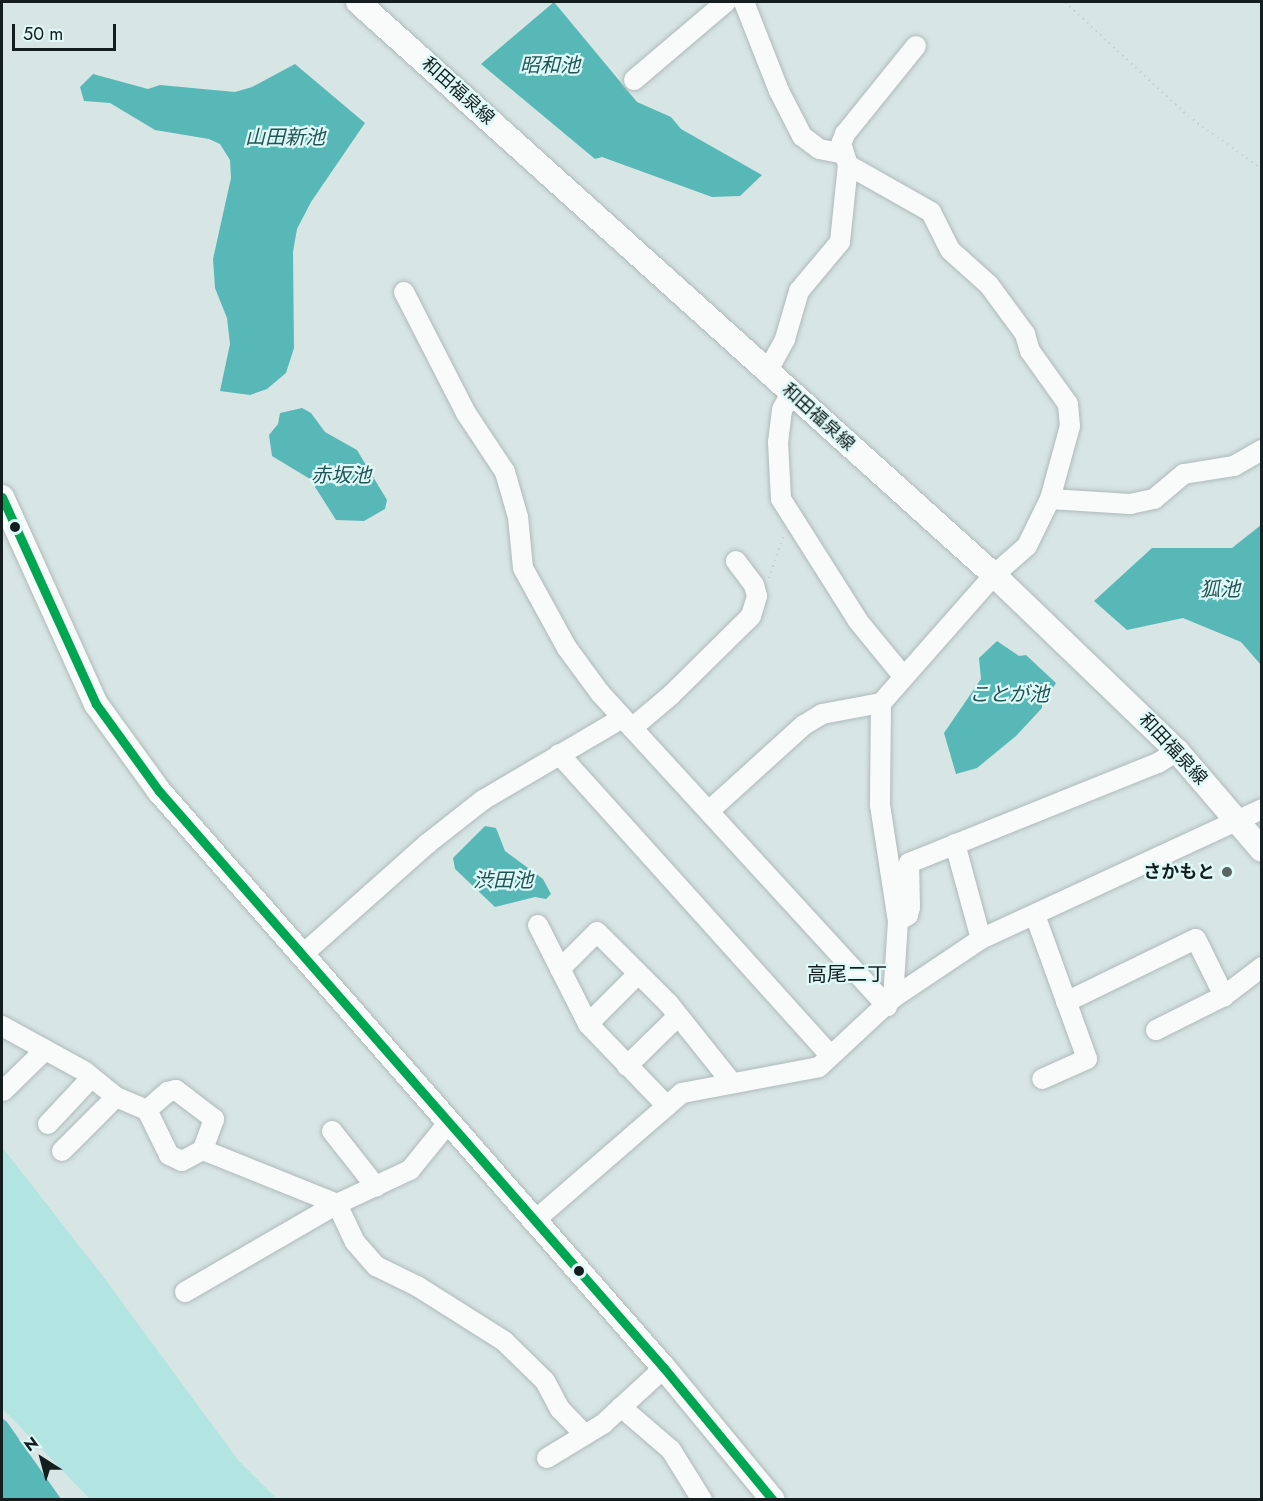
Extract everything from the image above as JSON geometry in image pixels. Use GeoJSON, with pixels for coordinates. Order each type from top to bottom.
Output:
{"type":"FeatureCollection","features":[{"type":"Feature","properties":{"kind":"main road","name":"和田福泉線"},"geometry":{"type":"LineString","coordinates":[[358,2],[994,575],[1177,751],[1262,850]]}},
{"type":"Feature","properties":{"kind":"main road"},"geometry":{"type":"LineString","coordinates":[[2,497],[96,704],[159,791],[533,1222],[664,1368],[772,1500]]}},
{"type":"Feature","properties":{"kind":"street"},"geometry":{"type":"LineString","coordinates":[[634,80],[726,2]]}},
{"type":"Feature","properties":{"kind":"street"},"geometry":{"type":"LineString","coordinates":[[744,2],[779,91],[802,136],[819,149],[846,160],[932,212],[950,250],[999,296],[1025,334],[1030,351],[1068,404],[1070,426],[1050,498],[1027,546],[994,575],[881,703],[880,805],[898,921],[890,1002]]}},
{"type":"Feature","properties":{"kind":"street"},"geometry":{"type":"LineString","coordinates":[[767,372],[785,339],[799,291],[840,242],[846,160],[841,144],[845,134],[916,46]]}},
{"type":"Feature","properties":{"kind":"street"},"geometry":{"type":"LineString","coordinates":[[404,292],[466,413],[505,472],[518,517],[523,568],[567,648],[627,723],[890,1002]]}},
{"type":"Feature","properties":{"kind":"street"},"geometry":{"type":"LineString","coordinates":[[791,393],[782,410],[778,442],[781,499],[858,621],[903,676]]}},
{"type":"Feature","properties":{"kind":"street"},"geometry":{"type":"LineString","coordinates":[[1050,498],[1130,504],[1154,499],[1184,474],[1234,466],[1262,450]]}},
{"type":"Feature","properties":{"kind":"street"},"geometry":{"type":"LineString","coordinates":[[302,955],[473,807],[559,754],[627,723],[671,695],[751,616],[757,596],[754,585],[736,561]]}},
{"type":"Feature","properties":{"kind":"street"},"geometry":{"type":"LineString","coordinates":[[709,811],[804,725],[822,714],[881,703]]}},
{"type":"Feature","properties":{"kind":"street"},"geometry":{"type":"LineString","coordinates":[[898,921],[908,915],[910,907],[909,863],[1158,763],[1177,751]]}},
{"type":"Feature","properties":{"kind":"street"},"geometry":{"type":"LineString","coordinates":[[559,754],[831,1056]]}},
{"type":"Feature","properties":{"kind":"street"},"geometry":{"type":"LineString","coordinates":[[533,1222],[682,1093],[819,1067],[890,1002],[981,939],[1262,809]]}},
{"type":"Feature","properties":{"kind":"street"},"geometry":{"type":"LineString","coordinates":[[955,844],[981,939]]}},
{"type":"Feature","properties":{"kind":"street"},"geometry":{"type":"LineString","coordinates":[[1035,915],[1087,1059],[1042,1079]]}},
{"type":"Feature","properties":{"kind":"street"},"geometry":{"type":"LineString","coordinates":[[538,925],[588,1024],[667,1106]]}},
{"type":"Feature","properties":{"kind":"street"},"geometry":{"type":"LineString","coordinates":[[560,969],[597,932],[678,1016],[732,1083]]}},
{"type":"Feature","properties":{"kind":"street"},"geometry":{"type":"LineString","coordinates":[[1066,1002],[1196,939],[1224,996]]}},
{"type":"Feature","properties":{"kind":"street"},"geometry":{"type":"LineString","coordinates":[[1156,1029],[1224,996],[1262,967]]}},
{"type":"Feature","properties":{"kind":"street"},"geometry":{"type":"LineString","coordinates":[[588,1024],[638,974]]}},
{"type":"Feature","properties":{"kind":"street"},"geometry":{"type":"LineString","coordinates":[[627,1066],[678,1016]]}},
{"type":"Feature","properties":{"kind":"street"},"geometry":{"type":"LineString","coordinates":[[2,1026],[92,1077],[116,1096],[147,1110],[169,1155],[182,1161],[203,1150],[214,1119],[176,1090],[168,1092],[147,1110]]}},
{"type":"Feature","properties":{"kind":"street"},"geometry":{"type":"LineString","coordinates":[[3,1091],[45,1050]]}},
{"type":"Feature","properties":{"kind":"street"},"geometry":{"type":"LineString","coordinates":[[48,1124],[92,1077]]}},
{"type":"Feature","properties":{"kind":"street"},"geometry":{"type":"LineString","coordinates":[[62,1151],[116,1096]]}},
{"type":"Feature","properties":{"kind":"street"},"geometry":{"type":"LineString","coordinates":[[185,1292],[337,1204],[410,1170],[448,1123]]}},
{"type":"Feature","properties":{"kind":"street"},"geometry":{"type":"LineString","coordinates":[[332,1131],[376,1187]]}},
{"type":"Feature","properties":{"kind":"street"},"geometry":{"type":"LineString","coordinates":[[203,1150],[337,1204],[356,1242],[376,1266],[417,1286],[504,1341],[545,1381],[560,1409],[585,1435]]}},
{"type":"Feature","properties":{"kind":"street"},"geometry":{"type":"LineString","coordinates":[[547,1458],[585,1435],[621,1407],[664,1368]]}},
{"type":"Feature","properties":{"kind":"street"},"geometry":{"type":"LineString","coordinates":[[621,1407],[671,1450],[702,1500]]}},
{"type":"Feature","properties":{"kind":"path"},"geometry":{"type":"LineString","coordinates":[[1065,2],[1188,116],[1262,169]]}},
{"type":"Feature","properties":{"kind":"path"},"geometry":{"type":"LineString","coordinates":[[766,584],[790,514]]}},
{"type":"Feature","properties":{"kind":"shaded area"},"geometry":{"type":"Polygon","coordinates":[[[2,1147],[102,1275],[238,1460],[277,1499],[90,1499],[2,1408],[2,1147]]]}},
{"type":"Feature","properties":{"kind":"water","name":"昭和池"},"geometry":{"type":"Polygon","coordinates":[[[554,2],[637,102],[671,117],[681,129],[762,175],[740,196],[712,197],[602,157],[595,159],[481,64],[554,2]]]}},
{"type":"Feature","properties":{"kind":"water","name":"山田新池"},"geometry":{"type":"Polygon","coordinates":[[[295,64],[365,123],[311,202],[297,229],[293,252],[294,348],[286,373],[267,389],[250,395],[220,391],[230,344],[227,318],[215,288],[213,259],[231,178],[230,160],[220,144],[209,139],[155,130],[110,103],[84,101],[80,87],[93,74],[148,89],[160,85],[235,92],[252,87],[295,64]]]}},
{"type":"Feature","properties":{"kind":"water","name":"赤坂池"},"geometry":{"type":"Polygon","coordinates":[[[302,408],[311,413],[325,432],[357,450],[387,500],[385,509],[364,521],[336,520],[310,479],[272,456],[269,435],[278,424],[280,413],[302,408]]]}},
{"type":"Feature","properties":{"kind":"water","name":"狐池"},"geometry":{"type":"Polygon","coordinates":[[[1261,525],[1261,665],[1241,642],[1183,618],[1127,630],[1094,601],[1152,548],[1232,548],[1261,525]]]}},
{"type":"Feature","properties":{"kind":"water","name":"ことが池"},"geometry":{"type":"Polygon","coordinates":[[[997,641],[1019,656],[1026,655],[1056,683],[1051,692],[1042,694],[1042,708],[1016,736],[977,768],[956,774],[944,733],[981,679],[979,658],[997,641]]]}},
{"type":"Feature","properties":{"kind":"water","name":"渋田池"},"geometry":{"type":"Polygon","coordinates":[[[485,826],[496,828],[505,851],[543,879],[551,894],[546,899],[535,897],[495,907],[455,869],[453,858],[485,826]]]}},
{"type":"Feature","properties":{"kind":"water"},"geometry":{"type":"Polygon","coordinates":[[[2,1418],[7,1422],[61,1499],[2,1499],[2,1418]]]}},
{"type":"Feature","properties":{"kind":"transit line"},"geometry":{"type":"LineString","coordinates":[[2,497],[96,704],[159,791],[664,1368],[773,1500]]}},
{"type":"Feature","properties":{"kind":"place","name":"さかもと"},"geometry":{"type":"Point","coordinates":[1227,872]}},
{"type":"Feature","properties":{"kind":"district","name":"高尾二丁"},"geometry":{"type":"Point","coordinates":[847,974]}}]}
